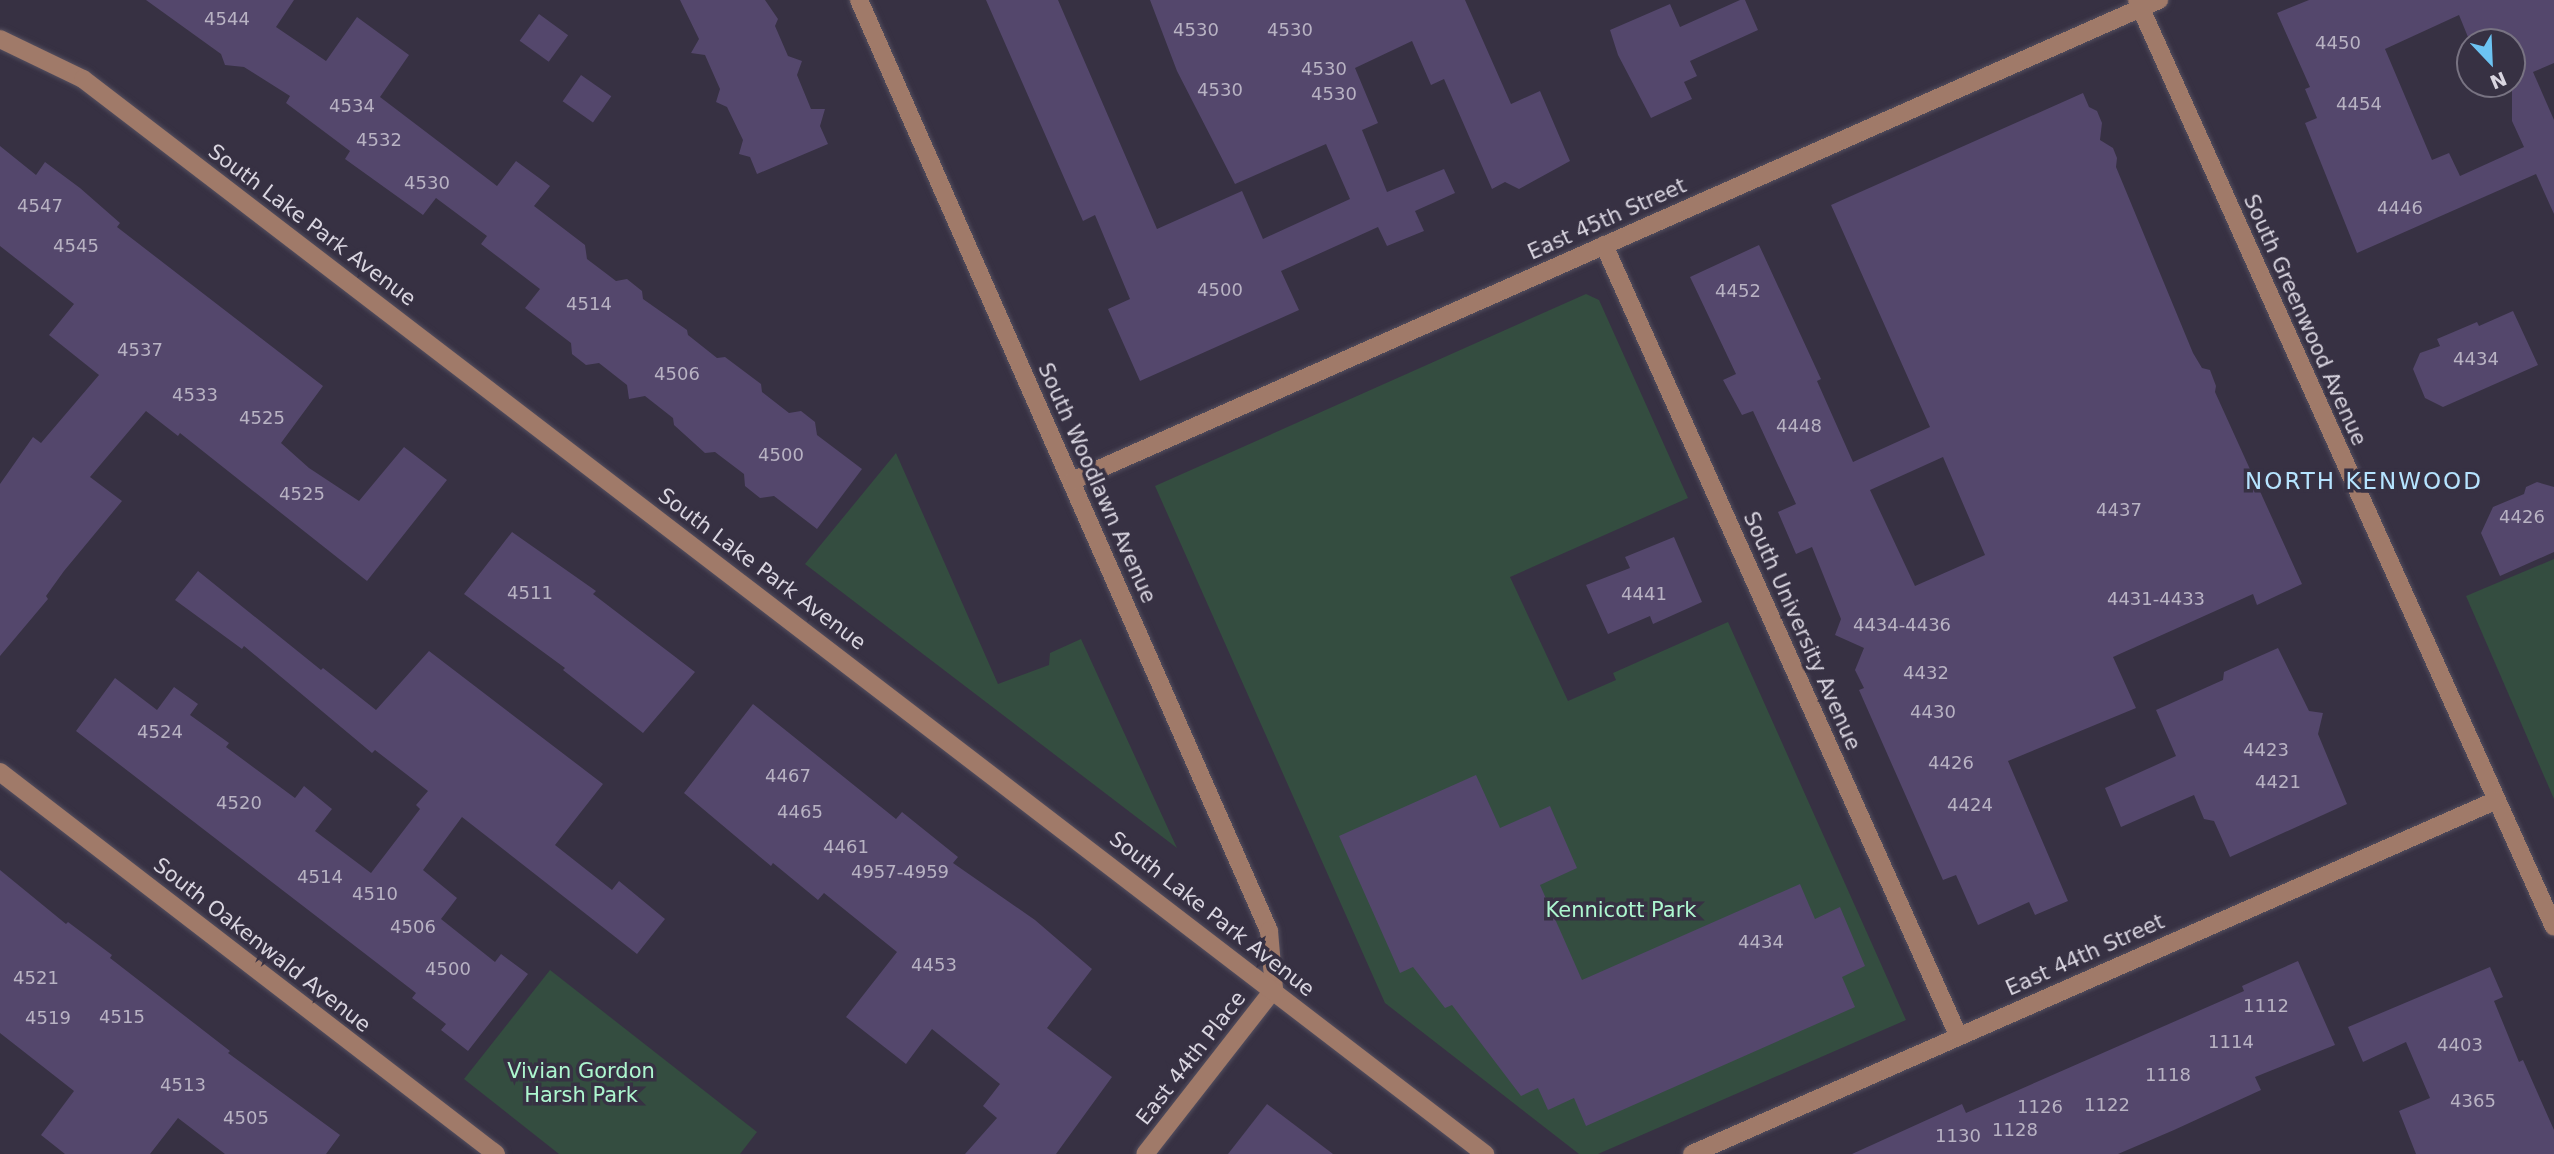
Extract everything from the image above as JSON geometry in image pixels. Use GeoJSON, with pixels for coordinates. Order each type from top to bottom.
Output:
{"type":"FeatureCollection","features":[{"type":"Feature","properties":{"kind":"street","name":"South Woodlawn Avenue"},"geometry":{"type":"LineString","coordinates":[[859,0],[1269,930],[1274,989]]}},
{"type":"Feature","properties":{"kind":"street","name":"East 45th Street"},"geometry":{"type":"LineString","coordinates":[[1072,481],[2138,4],[2159,0]]}},
{"type":"Feature","properties":{"kind":"street","name":"South Greenwood Avenue"},"geometry":{"type":"LineString","coordinates":[[2138,4],[2554,927]]}},
{"type":"Feature","properties":{"kind":"street","name":"South Lake Park Avenue"},"geometry":{"type":"LineString","coordinates":[[0,39],[83,79],[1274,989],[1485,1154]]}},
{"type":"Feature","properties":{"kind":"street","name":"South University Avenue"},"geometry":{"type":"LineString","coordinates":[[1604,245],[1958,1035]]}},
{"type":"Feature","properties":{"kind":"street","name":"South Oakenwald Avenue"},"geometry":{"type":"LineString","coordinates":[[0,772],[496,1154]]}},
{"type":"Feature","properties":{"kind":"street","name":"East 44th Street"},"geometry":{"type":"LineString","coordinates":[[1692,1154],[2497,800]]}},
{"type":"Feature","properties":{"kind":"street","name":"East 44th Place"},"geometry":{"type":"LineString","coordinates":[[1145,1154],[1274,989]]}},
{"type":"Feature","properties":{"kind":"green space","name":"Kennicott Park"},"geometry":{"type":"Polygon","coordinates":[[[1586,294],[1599,300],[1688,498],[1510,577],[1568,701],[1616,680],[1613,673],[1728,622],[1906,1020],[1598,1154],[1579,1154],[1385,1003],[1155,486],[1586,294]]]}},
{"type":"Feature","properties":{"kind":"green space"},"geometry":{"type":"Polygon","coordinates":[[[896,453],[998,684],[1049,665],[1050,653],[1081,639],[1177,848],[805,564],[896,453]]]}},
{"type":"Feature","properties":{"kind":"green space"},"geometry":{"type":"Polygon","coordinates":[[[2554,559],[2554,799],[2466,596],[2554,559]]]}},
{"type":"Feature","properties":{"kind":"green space","name":"Vivian Gordon Harsh Park"},"geometry":{"type":"Polygon","coordinates":[[[550,970],[757,1132],[740,1154],[559,1154],[464,1079],[550,970]]]}},
{"type":"Feature","properties":{"kind":"building"},"geometry":{"type":"Polygon","coordinates":[[[146,0],[294,0],[276,27],[326,61],[357,17],[409,55],[380,97],[497,186],[516,161],[550,186],[534,206],[585,245],[587,259],[616,281],[627,279],[642,291],[643,299],[687,330],[688,335],[717,358],[725,357],[761,384],[762,392],[789,413],[801,411],[815,422],[817,435],[862,469],[817,529],[774,496],[760,498],[745,486],[744,474],[715,452],[705,453],[674,425],[673,418],[645,396],[629,399],[627,385],[599,363],[586,365],[572,354],[571,343],[525,308],[540,289],[481,244],[487,236],[436,198],[423,215],[345,159],[350,151],[286,103],[290,96],[244,67],[225,65],[221,54],[146,0]]]}},
{"type":"Feature","properties":{"kind":"building"},"geometry":{"type":"Polygon","coordinates":[[[680,0],[765,0],[778,19],[775,26],[788,56],[802,61],[797,75],[811,109],[825,109],[820,126],[828,144],[757,174],[750,157],[739,154],[743,140],[727,107],[716,102],[720,89],[705,55],[691,53],[699,39],[680,0]]]}},
{"type":"Feature","properties":{"kind":"building"},"geometry":{"type":"Polygon","coordinates":[[[986,0],[1058,0],[1157,229],[1242,191],[1263,239],[1350,199],[1326,144],[1235,184],[1177,71],[1150,0],[1465,0],[1511,104],[1540,91],[1570,161],[1519,189],[1505,182],[1492,189],[1444,79],[1431,85],[1412,41],[1355,68],[1378,123],[1362,130],[1387,192],[1444,169],[1455,193],[1415,211],[1424,231],[1387,246],[1378,227],[1281,271],[1299,310],[1140,381],[1108,309],[1130,299],[1095,215],[1083,221],[986,0]]]}},
{"type":"Feature","properties":{"kind":"building"},"geometry":{"type":"Polygon","coordinates":[[[1745,0],[1758,30],[1690,61],[1697,76],[1684,82],[1692,99],[1651,118],[1618,55],[1610,30],[1670,4],[1680,27],[1745,0]]]}},
{"type":"Feature","properties":{"kind":"building"},"geometry":{"type":"Polygon","coordinates":[[[2309,0],[2554,0],[2554,63],[2533,72],[2554,120],[2554,214],[2536,174],[2357,253],[2305,123],[2317,118],[2305,89],[2310,87],[2277,13],[2309,0]]]}},
{"type":"Feature","properties":{"kind":"building"},"geometry":{"type":"Polygon","coordinates":[[[539,14],[568,35],[549,62],[520,41],[539,14]]]}},
{"type":"Feature","properties":{"kind":"building"},"geometry":{"type":"Polygon","coordinates":[[[581,75],[611,96],[593,122],[563,101],[581,75]]]}},
{"type":"Feature","properties":{"kind":"building"},"geometry":{"type":"Polygon","coordinates":[[[2083,93],[2089,107],[2097,111],[2102,123],[2100,140],[2113,148],[2117,158],[2116,167],[2193,353],[2202,368],[2210,370],[2216,386],[2215,392],[2302,584],[2257,605],[2253,594],[2113,657],[2136,708],[2008,761],[2068,901],[2035,915],[2029,902],[1978,925],[1956,875],[1943,880],[1859,690],[1864,688],[1855,670],[1864,648],[1835,635],[1841,619],[1812,547],[1796,554],[1778,512],[1796,504],[1753,411],[1742,415],[1723,380],[1736,374],[1690,277],[1759,245],[1821,379],[1817,381],[1853,462],[1930,427],[1831,205],[2083,93]],[[1943,457],[1870,490],[1915,586],[1985,555],[1943,457]]]}},
{"type":"Feature","properties":{"kind":"building"},"geometry":{"type":"Polygon","coordinates":[[[0,146],[36,175],[45,162],[80,188],[120,223],[117,227],[323,386],[281,443],[309,468],[359,501],[404,447],[447,480],[367,581],[180,433],[178,436],[146,411],[90,477],[122,501],[64,571],[46,596],[48,599],[0,656],[0,484],[33,437],[41,443],[99,375],[49,335],[74,304],[0,246],[0,146]]]}},
{"type":"Feature","properties":{"kind":"building"},"geometry":{"type":"Polygon","coordinates":[[[2513,311],[2538,365],[2443,407],[2425,398],[2413,369],[2420,353],[2440,346],[2437,339],[2477,322],[2479,326],[2513,311]]]}},
{"type":"Feature","properties":{"kind":"building"},"geometry":{"type":"Polygon","coordinates":[[[2537,482],[2554,487],[2554,552],[2500,576],[2481,533],[2493,507],[2524,494],[2526,487],[2537,482]]]}},
{"type":"Feature","properties":{"kind":"building"},"geometry":{"type":"Polygon","coordinates":[[[512,532],[596,591],[593,594],[695,672],[643,733],[563,670],[565,668],[464,594],[512,532]]]}},
{"type":"Feature","properties":{"kind":"building"},"geometry":{"type":"Polygon","coordinates":[[[1674,537],[1702,602],[1653,624],[1650,616],[1608,634],[1586,585],[1630,568],[1625,557],[1674,537]]]}},
{"type":"Feature","properties":{"kind":"building"},"geometry":{"type":"Polygon","coordinates":[[[198,571],[321,670],[323,668],[376,710],[429,651],[603,784],[555,845],[612,890],[619,881],[665,919],[637,954],[462,817],[423,870],[457,898],[441,919],[495,962],[501,954],[528,974],[468,1051],[441,1030],[446,1024],[412,998],[416,993],[76,731],[115,678],[157,710],[174,687],[198,704],[190,715],[229,743],[226,747],[295,798],[304,786],[332,809],[315,831],[371,873],[420,809],[416,805],[428,791],[375,750],[372,753],[244,646],[242,649],[175,600],[198,571]]]}},
{"type":"Feature","properties":{"kind":"building"},"geometry":{"type":"Polygon","coordinates":[[[2278,648],[2309,711],[2323,713],[2318,734],[2347,804],[2230,857],[2214,821],[2204,819],[2194,795],[2121,827],[2105,788],[2176,756],[2156,710],[2223,680],[2224,672],[2278,648]]]}},
{"type":"Feature","properties":{"kind":"building"},"geometry":{"type":"Polygon","coordinates":[[[753,704],[896,819],[902,812],[958,857],[953,863],[1035,920],[1092,969],[1047,1028],[1112,1077],[1056,1154],[965,1154],[997,1118],[983,1106],[1000,1084],[932,1029],[906,1064],[846,1017],[897,952],[824,893],[818,900],[773,863],[771,866],[684,793],[753,704]]]}},
{"type":"Feature","properties":{"kind":"building"},"geometry":{"type":"Polygon","coordinates":[[[1476,775],[1500,828],[1550,806],[1577,868],[1540,885],[1582,980],[1800,884],[1815,919],[1840,907],[1865,966],[1842,977],[1855,1007],[1586,1126],[1574,1098],[1548,1110],[1538,1088],[1521,1096],[1452,1005],[1445,1008],[1413,967],[1400,973],[1339,836],[1476,775]]]}},
{"type":"Feature","properties":{"kind":"building"},"geometry":{"type":"Polygon","coordinates":[[[0,870],[66,924],[68,922],[112,955],[110,958],[230,1051],[228,1053],[340,1135],[326,1154],[225,1154],[178,1118],[150,1154],[65,1154],[41,1135],[74,1091],[0,1033],[0,870]]]}},
{"type":"Feature","properties":{"kind":"building"},"geometry":{"type":"Polygon","coordinates":[[[2298,961],[2335,1045],[2255,1077],[2261,1090],[2174,1130],[2118,1154],[1852,1154],[1962,1104],[1966,1113],[2244,991],[2242,986],[2298,961]]]}},
{"type":"Feature","properties":{"kind":"building"},"geometry":{"type":"Polygon","coordinates":[[[2490,967],[2503,997],[2494,1001],[2519,1062],[2523,1060],[2554,1130],[2554,1154],[2416,1154],[2399,1111],[2430,1098],[2406,1042],[2363,1062],[2348,1027],[2490,967]]]}},
{"type":"Feature","properties":{"kind":"building"},"geometry":{"type":"Polygon","coordinates":[[[1267,1104],[1333,1154],[1228,1154],[1267,1104]]]}},
{"type":"Feature","properties":{"kind":"district","name":"NORTH KENWOOD"},"geometry":{"type":"Point","coordinates":[2364,481]}}]}
